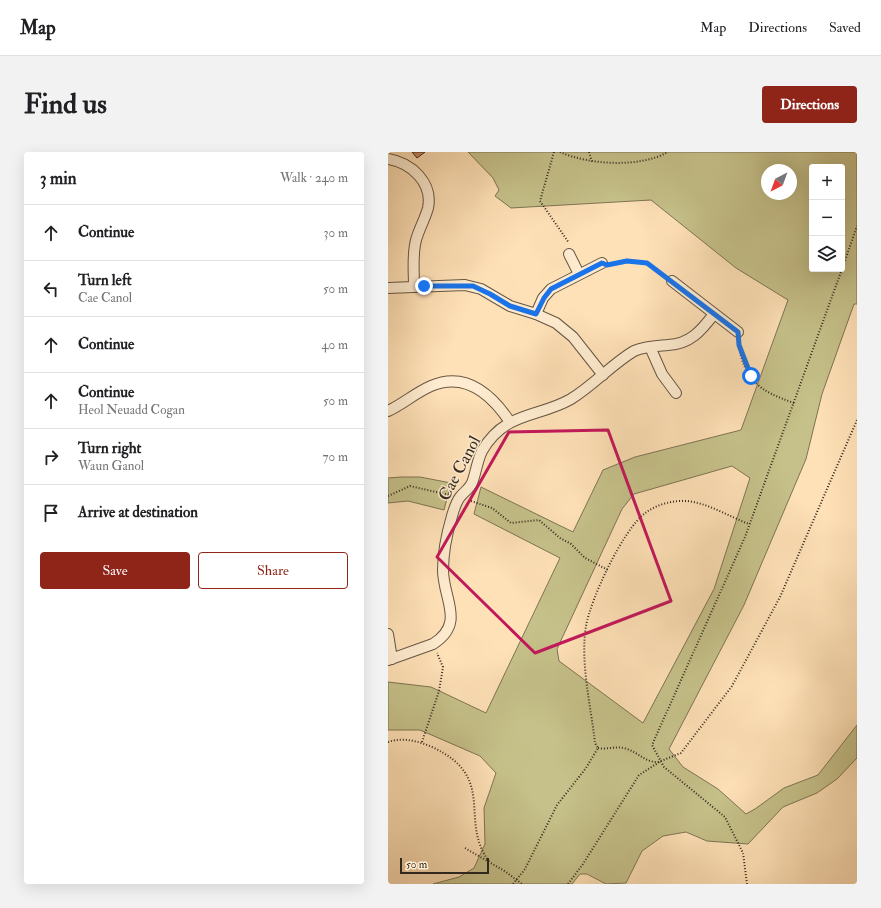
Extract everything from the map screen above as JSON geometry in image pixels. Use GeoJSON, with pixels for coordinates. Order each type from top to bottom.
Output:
{"type":"FeatureCollection","features":[{"type":"Feature","properties":{"kind":"street"},"geometry":{"type":"LineString","coordinates":[[388,159],[397,160],[416,172],[428,190],[429,198],[427,209],[414,250],[414,287]]}},
{"type":"Feature","properties":{"kind":"street"},"geometry":{"type":"LineString","coordinates":[[569,254],[579,274]]}},
{"type":"Feature","properties":{"kind":"street"},"geometry":{"type":"LineString","coordinates":[[536,314],[547,293],[579,274],[602,263]]}},
{"type":"Feature","properties":{"kind":"street"},"geometry":{"type":"LineString","coordinates":[[672,281],[738,332]]}},
{"type":"Feature","properties":{"kind":"street"},"geometry":{"type":"LineString","coordinates":[[388,288],[473,286],[510,306],[551,320],[565,330],[603,375]]}},
{"type":"Feature","properties":{"kind":"street","name":"Cae Canol"},"geometry":{"type":"LineString","coordinates":[[390,659],[433,644],[445,633],[451,620],[452,613],[443,577],[443,558],[452,514],[460,497],[472,482],[481,452],[486,444],[510,422],[572,399],[634,351],[650,347],[678,344],[688,340],[697,334],[714,314]]}},
{"type":"Feature","properties":{"kind":"street"},"geometry":{"type":"LineString","coordinates":[[650,347],[662,374],[676,393]]}},
{"type":"Feature","properties":{"kind":"street"},"geometry":{"type":"LineString","coordinates":[[388,411],[430,386],[464,383],[476,388],[494,400],[510,422]]}},
{"type":"Feature","properties":{"kind":"street"},"geometry":{"type":"LineString","coordinates":[[388,634],[390,659]]}},
{"type":"Feature","properties":{"kind":"path"},"geometry":{"type":"LineString","coordinates":[[554,152],[540,201],[572,247],[569,254]]}},
{"type":"Feature","properties":{"kind":"path"},"geometry":{"type":"LineString","coordinates":[[560,152],[592,162],[626,162],[663,155],[668,152]]}},
{"type":"Feature","properties":{"kind":"path"},"geometry":{"type":"LineString","coordinates":[[589,152],[592,162]]}},
{"type":"Feature","properties":{"kind":"path"},"geometry":{"type":"LineString","coordinates":[[845,260],[857,226]]}},
{"type":"Feature","properties":{"kind":"path"},"geometry":{"type":"LineString","coordinates":[[602,263],[607,265],[627,261],[647,263],[672,281]]}},
{"type":"Feature","properties":{"kind":"path"},"geometry":{"type":"LineString","coordinates":[[747,884],[743,853],[725,817],[664,767],[652,744],[749,524],[841,272]]}},
{"type":"Feature","properties":{"kind":"path"},"geometry":{"type":"LineString","coordinates":[[738,332],[739,345],[744,363],[757,386],[769,394],[794,404]]}},
{"type":"Feature","properties":{"kind":"path"},"geometry":{"type":"LineString","coordinates":[[568,884],[583,864],[639,775],[661,762],[681,753],[732,686],[780,597],[857,420]]}},
{"type":"Feature","properties":{"kind":"path"},"geometry":{"type":"LineString","coordinates":[[388,496],[410,486],[460,497],[492,508],[511,523],[539,520],[560,538],[571,544],[585,558],[608,570]]}},
{"type":"Feature","properties":{"kind":"path"},"geometry":{"type":"LineString","coordinates":[[598,748],[595,743],[588,688],[585,644],[590,612],[608,570],[635,525],[644,514],[661,504],[687,501],[702,505],[749,524]]}},
{"type":"Feature","properties":{"kind":"path"},"geometry":{"type":"LineString","coordinates":[[422,742],[439,692],[443,667],[433,644]]}},
{"type":"Feature","properties":{"kind":"path"},"geometry":{"type":"LineString","coordinates":[[388,742],[406,739],[422,742],[452,758],[466,773],[471,784],[475,804],[480,847],[490,863]]}},
{"type":"Feature","properties":{"kind":"path"},"geometry":{"type":"LineString","coordinates":[[598,748],[620,747],[627,749],[651,762],[661,762]]}},
{"type":"Feature","properties":{"kind":"path"},"geometry":{"type":"LineString","coordinates":[[513,884],[525,869],[557,805],[586,768],[598,748]]}},
{"type":"Feature","properties":{"kind":"path"},"geometry":{"type":"LineString","coordinates":[[465,848],[522,884]]}},
{"type":"Feature","properties":{"kind":"highlighted area"},"geometry":{"type":"Polygon","coordinates":[[[608,430],[671,601],[535,653],[437,557],[509,432],[608,430]]]}},
{"type":"Feature","properties":{"kind":"shaded area"},"geometry":{"type":"Polygon","coordinates":[[[468,152],[857,152],[857,304],[854,304],[822,394],[806,459],[744,605],[669,749],[683,767],[718,789],[746,814],[784,788],[818,775],[857,725],[857,758],[837,779],[817,793],[783,807],[748,844],[707,841],[686,832],[663,836],[642,851],[626,883],[606,884],[587,874],[580,874],[572,884],[433,884],[459,877],[474,868],[485,844],[484,808],[496,773],[480,756],[420,730],[388,730],[388,682],[431,687],[486,713],[560,558],[474,514],[481,487],[573,532],[603,470],[635,457],[741,430],[788,300],[736,268],[651,200],[511,208],[495,196],[499,190],[493,178],[468,152]],[[732,466],[634,494],[622,509],[557,649],[559,661],[643,723],[714,589],[750,478],[732,466]]]}},
{"type":"Feature","properties":{"kind":"shaded area"},"geometry":{"type":"Polygon","coordinates":[[[420,477],[451,483],[444,510],[408,501],[388,503],[388,478],[420,477]]]}},
{"type":"Feature","properties":{"kind":"building"},"geometry":{"type":"Polygon","coordinates":[[[412,152],[425,152],[417,158],[412,152]]]}},
{"type":"Feature","properties":{"kind":"route"},"geometry":{"type":"LineString","coordinates":[[424,286],[473,286],[510,306],[536,314],[547,293],[551,289],[602,263],[607,265],[627,261],[638,261],[647,263],[738,332],[739,345],[744,363],[751,376]]}}]}
